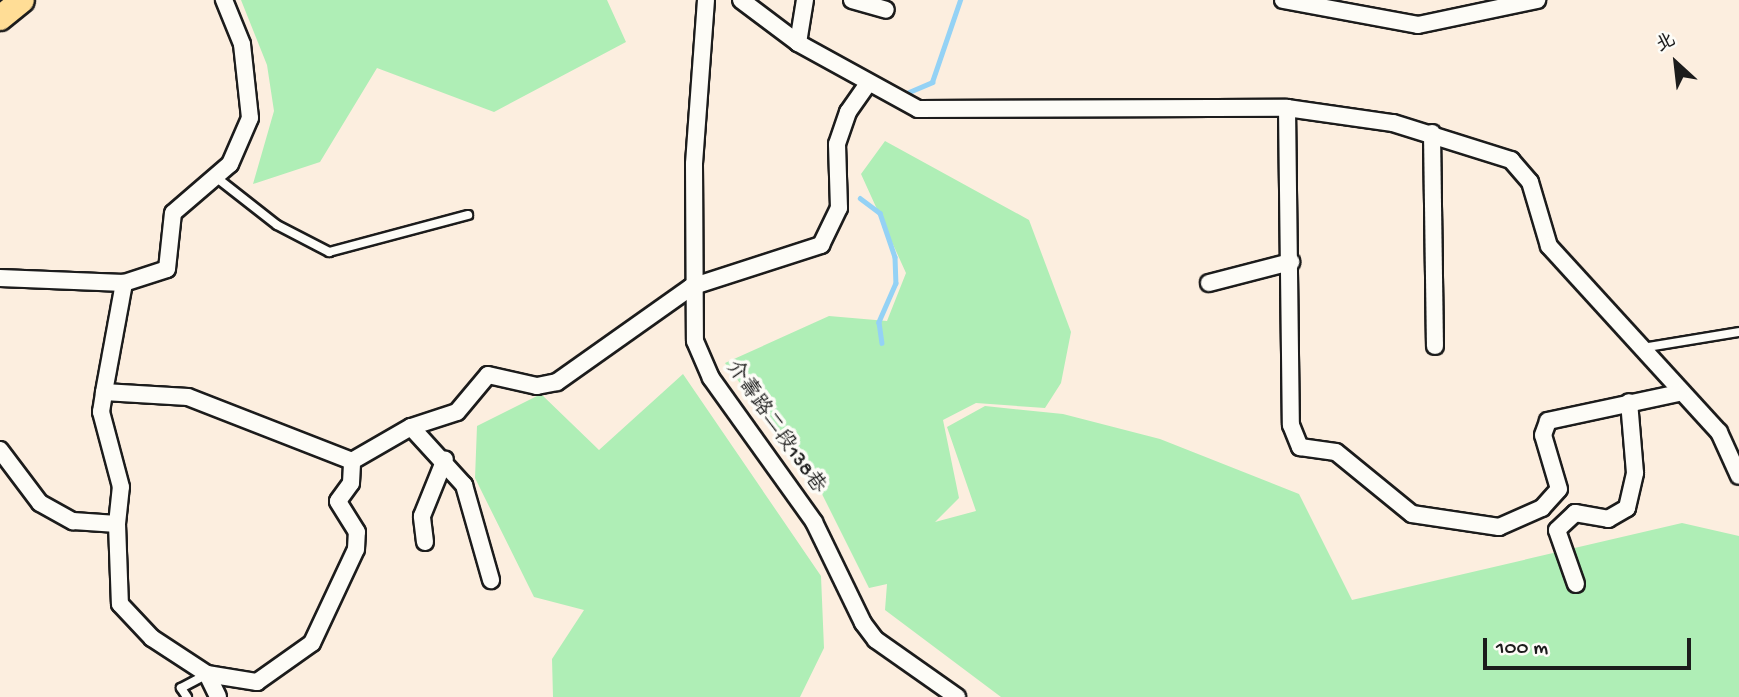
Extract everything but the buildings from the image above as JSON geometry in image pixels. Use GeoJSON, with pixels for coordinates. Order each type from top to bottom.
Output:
{"type":"FeatureCollection","features":[{"type":"Feature","properties":{"kind":"main road"},"geometry":{"type":"LineString","coordinates":[[0,18],[22,0]]}},
{"type":"Feature","properties":{"kind":"street"},"geometry":{"type":"LineString","coordinates":[[0,278],[124,283],[167,269],[173,213],[187,195],[217,178],[250,117],[242,44],[224,0]]}},
{"type":"Feature","properties":{"kind":"street","name":"介壽路二段138巷"},"geometry":{"type":"LineString","coordinates":[[706,0],[691,287],[695,341],[711,378],[814,522],[863,623],[876,640],[957,697]]}},
{"type":"Feature","properties":{"kind":"street"},"geometry":{"type":"LineString","coordinates":[[741,0],[798,43],[868,83],[928,111],[1287,108],[1432,133],[1522,170],[1549,246],[1679,393],[1729,444],[1739,476]]}},
{"type":"Feature","properties":{"kind":"street"},"geometry":{"type":"LineString","coordinates":[[798,43],[805,0]]}},
{"type":"Feature","properties":{"kind":"street"},"geometry":{"type":"LineString","coordinates":[[852,0],[886,10]]}},
{"type":"Feature","properties":{"kind":"street"},"geometry":{"type":"LineString","coordinates":[[1283,0],[1418,25],[1537,0]]}},
{"type":"Feature","properties":{"kind":"street"},"geometry":{"type":"LineString","coordinates":[[352,461],[411,427],[457,412],[488,375],[537,386],[568,376],[691,287],[821,245],[839,208],[837,145],[848,112],[868,83]]}},
{"type":"Feature","properties":{"kind":"street"},"geometry":{"type":"LineString","coordinates":[[1287,108],[1292,436],[1300,447],[1336,452],[1412,514],[1491,528],[1524,518],[1559,489],[1543,435],[1548,421],[1679,393]]}},
{"type":"Feature","properties":{"kind":"street"},"geometry":{"type":"LineString","coordinates":[[1432,133],[1436,346]]}},
{"type":"Feature","properties":{"kind":"street"},"geometry":{"type":"LineString","coordinates":[[1209,283],[1291,262]]}},
{"type":"Feature","properties":{"kind":"street"},"geometry":{"type":"LineString","coordinates":[[124,283],[101,412],[121,487],[117,524],[120,604],[152,638],[206,674],[257,682],[312,643],[356,549],[357,532],[338,501],[351,483],[352,461]]}},
{"type":"Feature","properties":{"kind":"street"},"geometry":{"type":"LineString","coordinates":[[104,391],[188,397],[352,461]]}},
{"type":"Feature","properties":{"kind":"street"},"geometry":{"type":"LineString","coordinates":[[1576,584],[1557,530],[1575,513],[1608,519],[1627,508],[1635,473],[1629,402]]}},
{"type":"Feature","properties":{"kind":"street"},"geometry":{"type":"LineString","coordinates":[[411,427],[444,458],[470,497],[491,580]]}},
{"type":"Feature","properties":{"kind":"street"},"geometry":{"type":"LineString","coordinates":[[0,450],[40,503],[73,521],[117,524]]}},
{"type":"Feature","properties":{"kind":"street"},"geometry":{"type":"LineString","coordinates":[[425,542],[422,516],[444,458]]}},
{"type":"Feature","properties":{"kind":"street"},"geometry":{"type":"LineString","coordinates":[[206,674],[218,697]]}},
{"type":"Feature","properties":{"kind":"lane"},"geometry":{"type":"LineString","coordinates":[[217,178],[277,225],[329,252],[468,215]]}},
{"type":"Feature","properties":{"kind":"lane"},"geometry":{"type":"LineString","coordinates":[[1640,348],[1739,332]]}},
{"type":"Feature","properties":{"kind":"lane"},"geometry":{"type":"LineString","coordinates":[[187,697],[181,688],[206,674]]}},
{"type":"Feature","properties":{"kind":"green space"},"geometry":{"type":"Polygon","coordinates":[[[241,0],[607,0],[626,42],[494,112],[377,68],[320,162],[253,184],[274,111],[267,65],[241,0]]]}},
{"type":"Feature","properties":{"kind":"green space"},"geometry":{"type":"Polygon","coordinates":[[[885,141],[1029,220],[1071,332],[1061,383],[1045,408],[976,403],[943,420],[959,498],[935,522],[976,511],[947,427],[985,406],[1063,414],[1160,439],[1299,494],[1352,600],[1682,523],[1739,536],[1739,697],[1001,697],[885,610],[887,584],[869,588],[820,490],[725,363],[829,316],[887,321],[906,273],[861,174],[885,141]]]}},
{"type":"Feature","properties":{"kind":"green space"},"geometry":{"type":"Polygon","coordinates":[[[683,374],[821,576],[824,648],[800,697],[553,697],[552,659],[584,610],[534,597],[475,478],[477,426],[541,394],[599,450],[683,374]]]}},
{"type":"Feature","properties":{"kind":"waterway"},"geometry":{"type":"LineString","coordinates":[[902,95],[932,82],[960,0]]}},
{"type":"Feature","properties":{"kind":"waterway"},"geometry":{"type":"LineString","coordinates":[[860,198],[880,213],[895,257],[896,283],[879,322],[882,343]]}}]}
